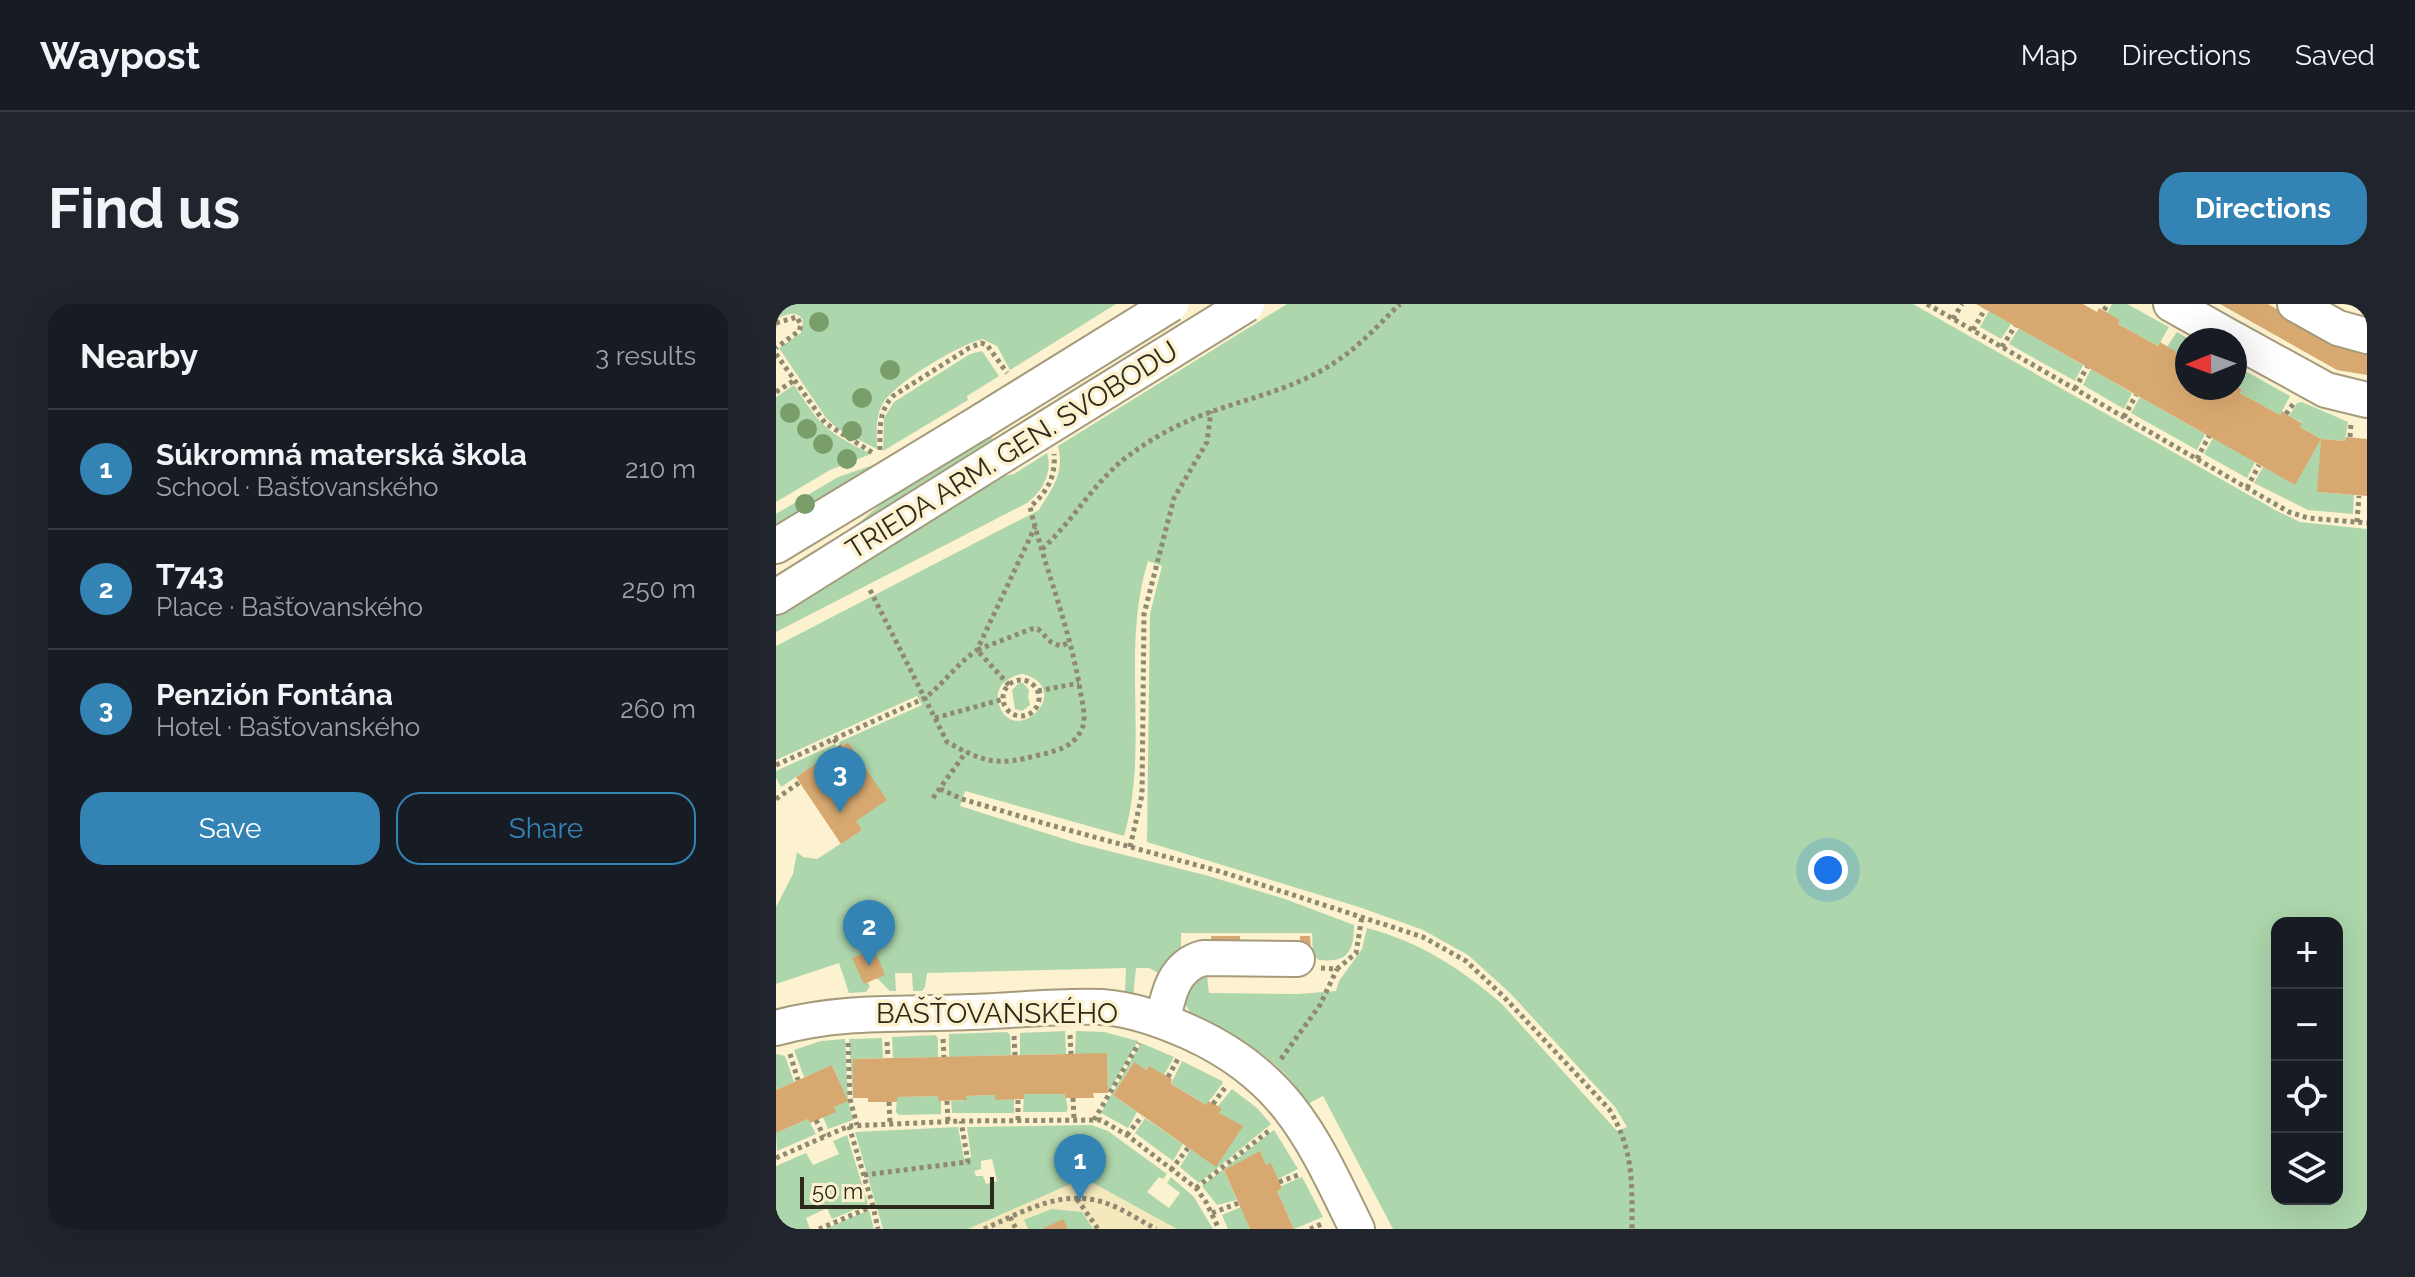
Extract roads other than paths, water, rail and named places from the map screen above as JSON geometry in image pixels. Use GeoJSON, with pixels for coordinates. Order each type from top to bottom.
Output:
{"type":"FeatureCollection","features":[{"type":"Feature","properties":{"kind":"street","name":"TRIEDA ARM. GEN. SVOBODU"},"geometry":{"type":"LineString","coordinates":[[776,546],[1171,304]]}},
{"type":"Feature","properties":{"kind":"street","name":"TRIEDA ARM. GEN. SVOBODU"},"geometry":{"type":"LineString","coordinates":[[776,597],[1247,304]]}},
{"type":"Feature","properties":{"kind":"street"},"geometry":{"type":"LineString","coordinates":[[2171,304],[2214,328]]}},
{"type":"Feature","properties":{"kind":"street"},"geometry":{"type":"LineString","coordinates":[[2295,304],[2338,328],[2367,336]]}},
{"type":"Feature","properties":{"kind":"street"},"geometry":{"type":"LineString","coordinates":[[2247,347],[2326,390],[2367,400]]}},
{"type":"Feature","properties":{"kind":"street"},"geometry":{"type":"LineString","coordinates":[[1158,1036],[1169,991],[1189,963],[1203,958],[1297,959]]}},
{"type":"Feature","properties":{"kind":"street","name":"BAŠŤOVANSKÉHO"},"geometry":{"type":"LineString","coordinates":[[783,1041],[826,1016],[1102,1007],[1158,1036],[1245,1062],[1268,1082],[1301,1121],[1321,1155],[1343,1225]]}},
{"type":"Feature","properties":{"kind":"place","name":"Penzión Fontána"},"geometry":{"type":"Point","coordinates":[840,813]}},
{"type":"Feature","properties":{"kind":"place","name":"T743"},"geometry":{"type":"Point","coordinates":[869,966]}},
{"type":"Feature","properties":{"kind":"place","name":"Súkromná materská škola"},"geometry":{"type":"Point","coordinates":[1080,1200]}}]}
